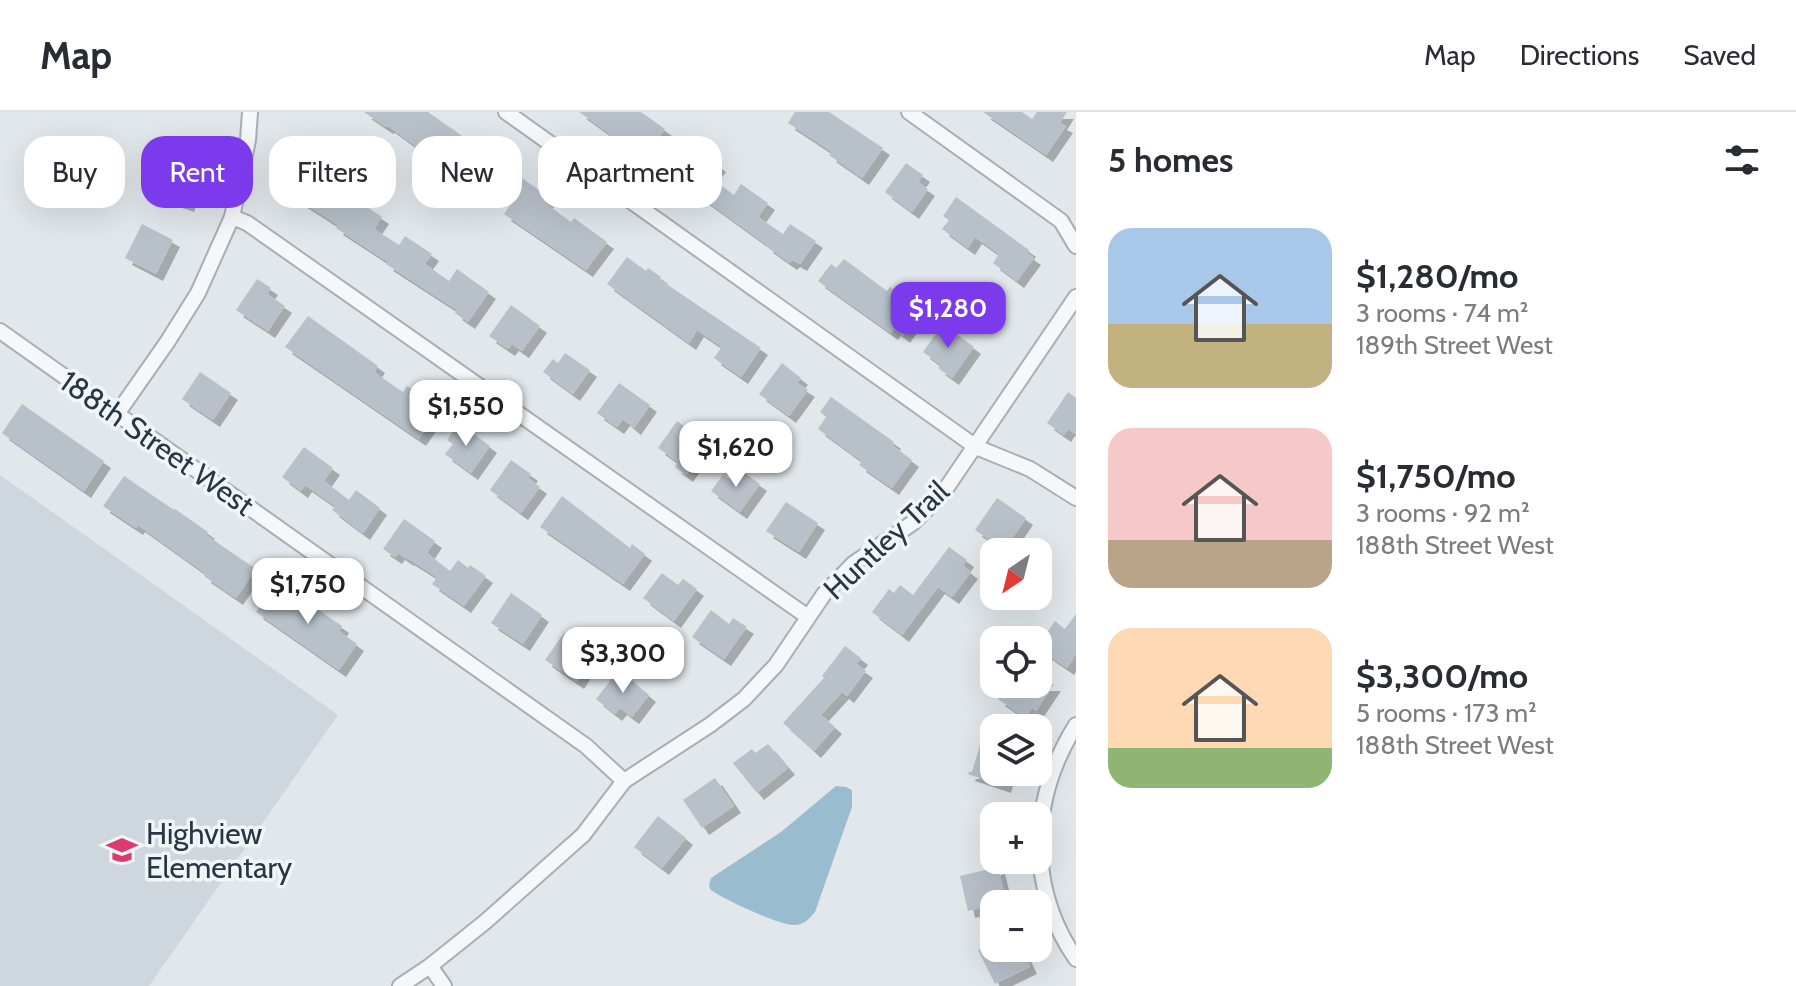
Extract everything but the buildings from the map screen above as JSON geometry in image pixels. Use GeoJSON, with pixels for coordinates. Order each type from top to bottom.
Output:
{"type":"FeatureCollection","features":[{"type":"Feature","properties":{"kind":"street"},"geometry":{"type":"LineString","coordinates":[[117,414],[198,293],[232,217],[248,140],[250,112]]}},
{"type":"Feature","properties":{"kind":"street"},"geometry":{"type":"LineString","coordinates":[[506,112],[976,447],[1030,469],[1076,498]]}},
{"type":"Feature","properties":{"kind":"street"},"geometry":{"type":"LineString","coordinates":[[909,112],[1061,221],[1076,246]]}},
{"type":"Feature","properties":{"kind":"street"},"geometry":{"type":"LineString","coordinates":[[232,217],[247,223],[808,617]]}},
{"type":"Feature","properties":{"kind":"street","name":"Huntley Trail"},"geometry":{"type":"LineString","coordinates":[[400,986],[485,922],[583,835],[624,781],[744,699],[776,665],[824,594],[853,564],[914,522],[943,493],[1076,297]]}},
{"type":"Feature","properties":{"kind":"street","name":"188th Street West"},"geometry":{"type":"LineString","coordinates":[[0,331],[586,746],[624,781]]}},
{"type":"Feature","properties":{"kind":"street"},"geometry":{"type":"LineString","coordinates":[[1076,725],[1058,758],[1045,793],[1040,848],[1049,903],[1076,959]]}},
{"type":"Feature","properties":{"kind":"street"},"geometry":{"type":"LineString","coordinates":[[430,966],[444,986]]}},
{"type":"Feature","properties":{"kind":"shaded area","name":"Highview Elementary"},"geometry":{"type":"Polygon","coordinates":[[[0,475],[338,715],[149,986],[0,986],[0,475]]]}},
{"type":"Feature","properties":{"kind":"water"},"geometry":{"type":"Polygon","coordinates":[[[836,786],[852,790],[852,807],[815,912],[808,919],[801,924],[787,924],[711,890],[711,878],[781,832],[836,786]]]}},
{"type":"Feature","properties":{"kind":"place","name":"Highview Elementary"},"geometry":{"type":"Point","coordinates":[122,850]}}]}
